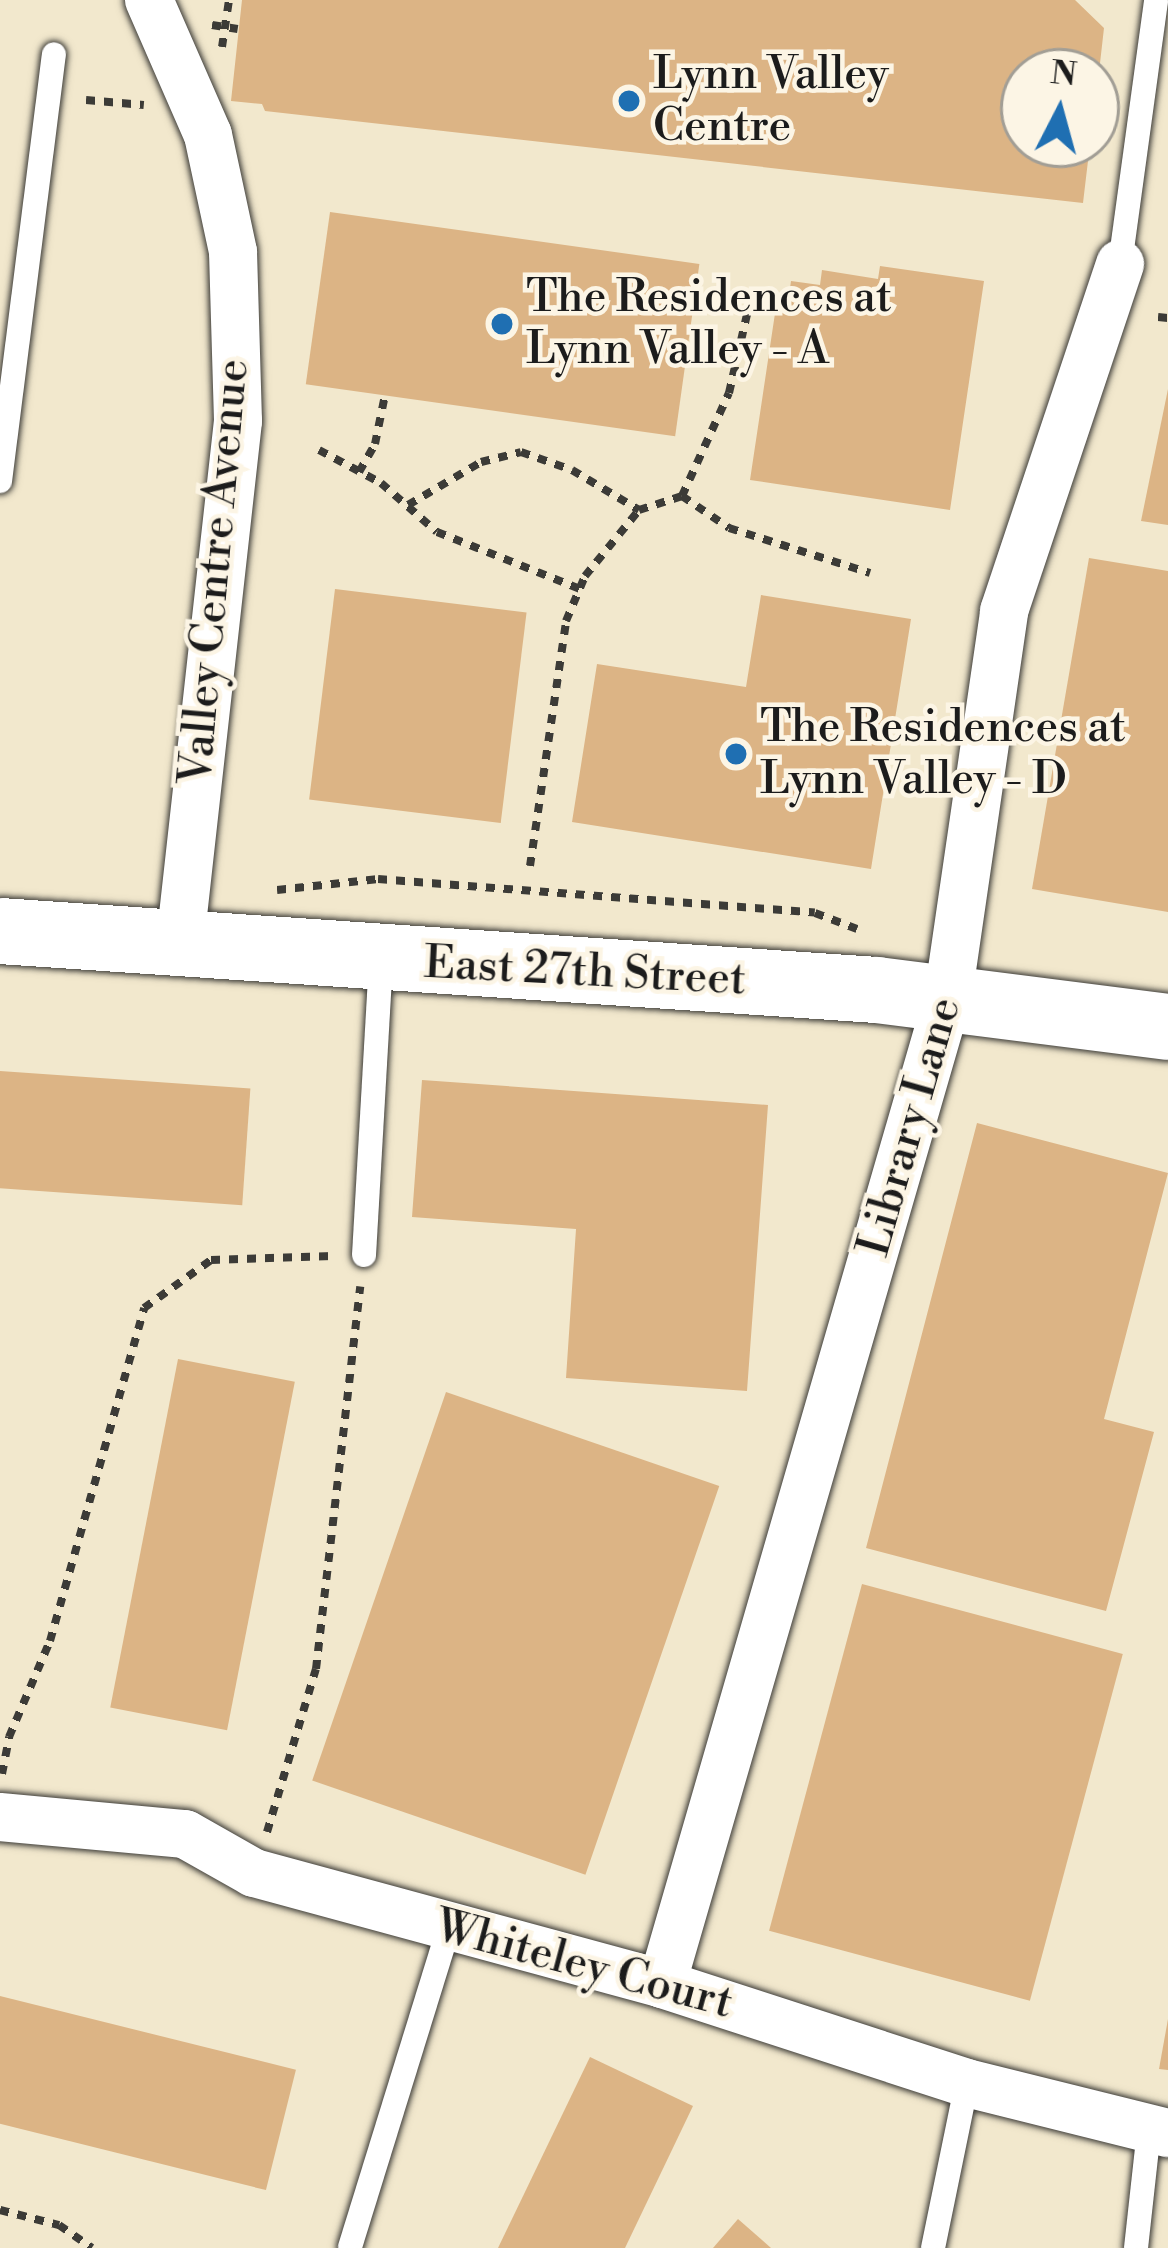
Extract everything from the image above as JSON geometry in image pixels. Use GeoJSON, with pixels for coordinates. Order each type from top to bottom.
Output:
{"type":"FeatureCollection","features":[{"type":"Feature","properties":{"kind":"street","name":"Valley Centre Avenue"},"geometry":{"type":"LineString","coordinates":[[149,0],[208,135],[233,252],[238,421],[180,942]]}},
{"type":"Feature","properties":{"kind":"street","name":"Library Lane"},"geometry":{"type":"LineString","coordinates":[[662,1984],[948,997],[1004,611],[1120,264]]}},
{"type":"Feature","properties":{"kind":"street","name":"East 27th Street"},"geometry":{"type":"LineString","coordinates":[[0,931],[948,997],[1168,1027]]}},
{"type":"Feature","properties":{"kind":"street","name":"Whiteley Court"},"geometry":{"type":"LineString","coordinates":[[0,1817],[185,1834],[254,1874],[662,1984],[967,2083],[1159,2132]]}},
{"type":"Feature","properties":{"kind":"lane"},"geometry":{"type":"LineString","coordinates":[[1120,264],[1156,0]]}},
{"type":"Feature","properties":{"kind":"lane"},"geometry":{"type":"LineString","coordinates":[[0,482],[54,54]]}},
{"type":"Feature","properties":{"kind":"lane"},"geometry":{"type":"LineString","coordinates":[[364,1255],[382,960]]}},
{"type":"Feature","properties":{"kind":"lane"},"geometry":{"type":"LineString","coordinates":[[350,2247],[449,1928]]}},
{"type":"Feature","properties":{"kind":"lane"},"geometry":{"type":"LineString","coordinates":[[933,2248],[967,2083]]}},
{"type":"Feature","properties":{"kind":"lane"},"geometry":{"type":"LineString","coordinates":[[1136,2248],[1159,2132]]}},
{"type":"Feature","properties":{"kind":"path"},"geometry":{"type":"LineString","coordinates":[[221,54],[229,0]]}},
{"type":"Feature","properties":{"kind":"path"},"geometry":{"type":"LineString","coordinates":[[212,25],[238,29]]}},
{"type":"Feature","properties":{"kind":"path"},"geometry":{"type":"LineString","coordinates":[[86,100],[152,106]]}},
{"type":"Feature","properties":{"kind":"path"},"geometry":{"type":"LineString","coordinates":[[530,866],[554,690],[580,589],[639,510],[682,496],[729,393],[748,310]]}},
{"type":"Feature","properties":{"kind":"path"},"geometry":{"type":"LineString","coordinates":[[359,472],[375,444],[385,395]]}},
{"type":"Feature","properties":{"kind":"path"},"geometry":{"type":"LineString","coordinates":[[319,450],[408,505],[436,532],[580,589]]}},
{"type":"Feature","properties":{"kind":"path"},"geometry":{"type":"LineString","coordinates":[[408,505],[481,462],[521,452],[572,470],[639,510]]}},
{"type":"Feature","properties":{"kind":"path"},"geometry":{"type":"LineString","coordinates":[[682,496],[730,528],[870,573]]}},
{"type":"Feature","properties":{"kind":"path"},"geometry":{"type":"LineString","coordinates":[[267,892],[378,879],[815,913],[869,932]]}},
{"type":"Feature","properties":{"kind":"path"},"geometry":{"type":"LineString","coordinates":[[0,1788],[9,1737],[50,1641],[144,1308],[212,1260],[364,1255],[316,1670],[254,1874]]}},
{"type":"Feature","properties":{"kind":"path"},"geometry":{"type":"LineString","coordinates":[[0,2210],[59,2225],[92,2248]]}},
{"type":"Feature","properties":{"kind":"building","name":"Lynn Valley Centre"},"geometry":{"type":"Polygon","coordinates":[[[242,0],[1075,0],[1104,28],[1102,48],[1000,48],[1000,168],[1087,168],[1083,203],[265,111],[262,104],[231,101],[242,0]]]}},
{"type":"Feature","properties":{"kind":"building","name":"The Residences at Lynn Valley - A"},"geometry":{"type":"Polygon","coordinates":[[[330,212],[699,264],[675,436],[306,384],[330,212]]]}},
{"type":"Feature","properties":{"kind":"building"},"geometry":{"type":"Polygon","coordinates":[[[880,266],[984,281],[950,510],[750,480],[777,300],[788,302],[791,281],[820,285],[822,270],[878,279],[880,266]]]}},
{"type":"Feature","properties":{"kind":"building"},"geometry":{"type":"Polygon","coordinates":[[[1168,389],[1168,525],[1141,521],[1168,389]]]}},
{"type":"Feature","properties":{"kind":"building"},"geometry":{"type":"Polygon","coordinates":[[[1089,558],[1168,571],[1168,912],[1032,889],[1089,558]]]}},
{"type":"Feature","properties":{"kind":"building"},"geometry":{"type":"Polygon","coordinates":[[[335,589],[527,613],[501,823],[309,799],[335,589]]]}},
{"type":"Feature","properties":{"kind":"building","name":"The Residences at Lynn Valley - D"},"geometry":{"type":"Polygon","coordinates":[[[761,595],[911,619],[871,869],[572,822],[597,664],[746,687],[761,595]]]}},
{"type":"Feature","properties":{"kind":"building"},"geometry":{"type":"Polygon","coordinates":[[[0,1071],[250,1089],[242,1205],[0,1188],[0,1071]]]}},
{"type":"Feature","properties":{"kind":"building"},"geometry":{"type":"Polygon","coordinates":[[[422,1080],[768,1105],[747,1391],[566,1378],[576,1229],[412,1217],[422,1080]]]}},
{"type":"Feature","properties":{"kind":"building"},"geometry":{"type":"Polygon","coordinates":[[[977,1123],[1168,1173],[1104,1419],[1154,1432],[1106,1611],[866,1548],[977,1123]]]}},
{"type":"Feature","properties":{"kind":"building"},"geometry":{"type":"Polygon","coordinates":[[[178,1359],[295,1382],[227,1730],[110,1707],[178,1359]]]}},
{"type":"Feature","properties":{"kind":"building"},"geometry":{"type":"Polygon","coordinates":[[[446,1392],[719,1486],[585,1875],[312,1781],[446,1392]]]}},
{"type":"Feature","properties":{"kind":"building"},"geometry":{"type":"Polygon","coordinates":[[[862,1584],[1123,1654],[1030,2001],[769,1931],[862,1584]]]}},
{"type":"Feature","properties":{"kind":"building"},"geometry":{"type":"Polygon","coordinates":[[[0,1996],[296,2070],[266,2190],[0,2124],[0,1996]]]}},
{"type":"Feature","properties":{"kind":"building"},"geometry":{"type":"Polygon","coordinates":[[[1168,2019],[1168,2070],[1159,2069],[1168,2019]]]}},
{"type":"Feature","properties":{"kind":"building"},"geometry":{"type":"Polygon","coordinates":[[[590,2057],[693,2106],[625,2248],[498,2248],[590,2057]]]}},
{"type":"Feature","properties":{"kind":"building"},"geometry":{"type":"Polygon","coordinates":[[[738,2219],[771,2248],[713,2248],[738,2219]]]}},
{"type":"Feature","properties":{"kind":"place","name":"Lynn Valley Centre"},"geometry":{"type":"Point","coordinates":[629,101]}},
{"type":"Feature","properties":{"kind":"place","name":"The Residences at Lynn Valley - A"},"geometry":{"type":"Point","coordinates":[502,324]}},
{"type":"Feature","properties":{"kind":"place","name":"The Residences at Lynn Valley - D"},"geometry":{"type":"Point","coordinates":[736,754]}}]}
